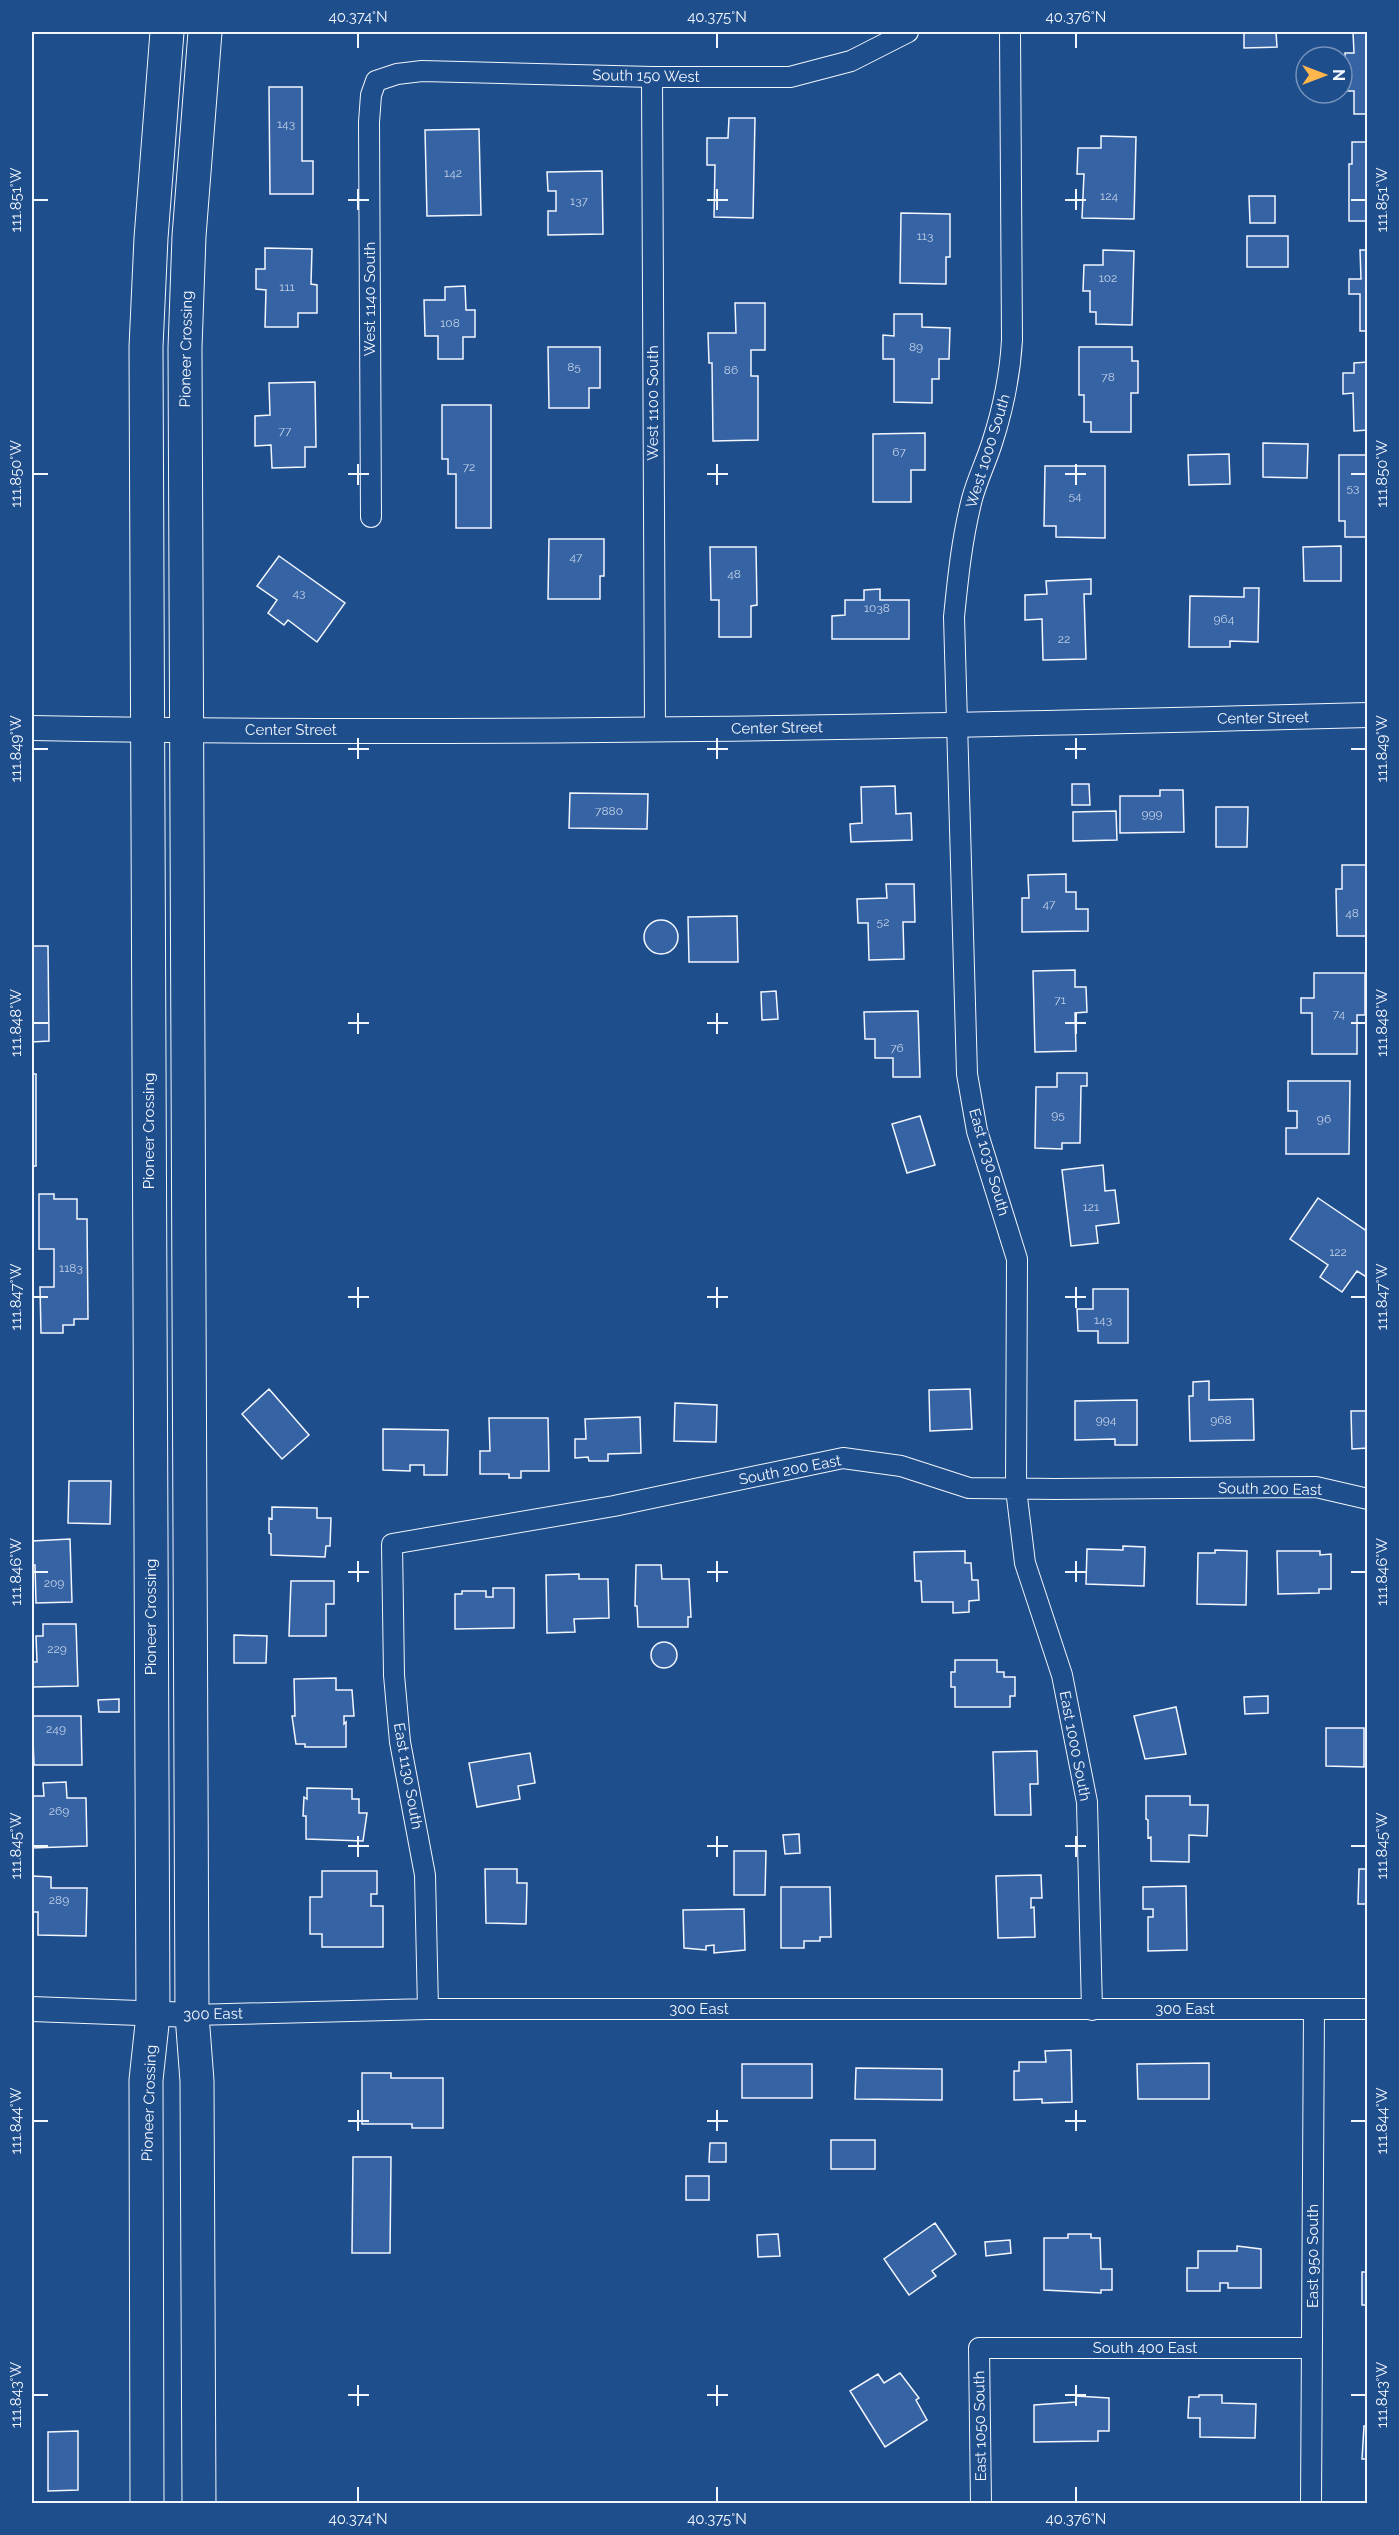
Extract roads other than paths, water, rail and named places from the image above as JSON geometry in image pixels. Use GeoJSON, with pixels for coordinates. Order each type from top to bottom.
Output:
{"type":"FeatureCollection","features":[{"type":"Feature","properties":{"kind":"highway","name":"Pioneer Crossing"},"geometry":{"type":"LineString","coordinates":[[147,2504],[146,2080],[153,2014],[146,347],[151,238],[167,32]]}},
{"type":"Feature","properties":{"kind":"highway","name":"Pioneer Crossing"},"geometry":{"type":"LineString","coordinates":[[186,730],[185,348],[190,224],[205,32]]}},
{"type":"Feature","properties":{"kind":"highway"},"geometry":{"type":"LineString","coordinates":[[186,730],[192,2014],[197,2081],[199,2504]]}},
{"type":"Feature","properties":{"kind":"street","name":"South 150 West"},"geometry":{"type":"LineString","coordinates":[[376,81],[397,74],[422,71],[652,76],[790,76],[851,61],[908,32]]}},
{"type":"Feature","properties":{"kind":"street","name":"West 1000 South"},"geometry":{"type":"LineString","coordinates":[[957,726],[954,617],[960,558],[973,497],[998,424],[1010,370],[1012,340],[1010,32]]}},
{"type":"Feature","properties":{"kind":"street","name":"West 1100 South"},"geometry":{"type":"LineString","coordinates":[[652,76],[655,729]]}},
{"type":"Feature","properties":{"kind":"street","name":"West 1140 South"},"geometry":{"type":"LineString","coordinates":[[370,517],[369,122],[370,95],[376,81]]}},
{"type":"Feature","properties":{"kind":"street","name":"Center Street"},"geometry":{"type":"LineString","coordinates":[[147,730],[957,726],[1368,715]]}},
{"type":"Feature","properties":{"kind":"street","name":"East 1030 South"},"geometry":{"type":"LineString","coordinates":[[957,726],[967,1074],[977,1131],[1017,1258],[1016,1489]]}},
{"type":"Feature","properties":{"kind":"street"},"geometry":{"type":"LineString","coordinates":[[32,728],[147,730]]}},
{"type":"Feature","properties":{"kind":"street","name":"South 200 East"},"geometry":{"type":"LineString","coordinates":[[392,1544],[614,1506],[843,1458],[901,1466],[969,1488],[1316,1487],[1368,1499]]}},
{"type":"Feature","properties":{"kind":"street","name":"East 1000 South"},"geometry":{"type":"LineString","coordinates":[[1016,1489],[1025,1563],[1062,1675],[1087,1802],[1092,2010]]}},
{"type":"Feature","properties":{"kind":"street","name":"East 1130 South"},"geometry":{"type":"LineString","coordinates":[[392,1544],[394,1675],[400,1742],[425,1875],[428,2008]]}},
{"type":"Feature","properties":{"kind":"street","name":"300 East"},"geometry":{"type":"LineString","coordinates":[[32,2009],[192,2014],[428,2008],[1092,2010],[1368,2008]]}},
{"type":"Feature","properties":{"kind":"street","name":"East 950 South"},"geometry":{"type":"LineString","coordinates":[[1311,2504],[1314,2009]]}},
{"type":"Feature","properties":{"kind":"street","name":"South 400 East"},"geometry":{"type":"LineString","coordinates":[[979,2348],[1312,2348]]}},
{"type":"Feature","properties":{"kind":"street","name":"East 1050 South"},"geometry":{"type":"LineString","coordinates":[[979,2348],[981,2504]]}}]}
